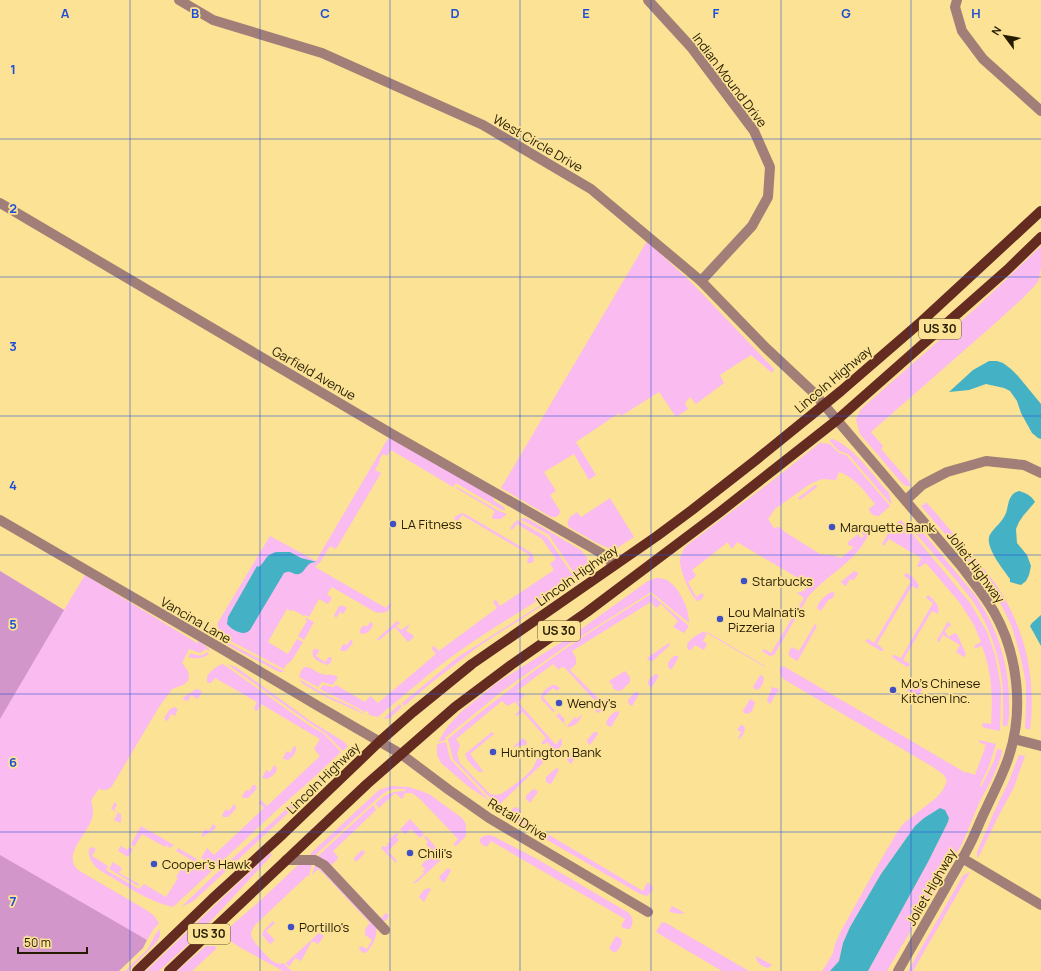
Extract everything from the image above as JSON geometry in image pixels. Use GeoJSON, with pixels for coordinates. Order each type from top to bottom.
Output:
{"type":"FeatureCollection","features":[{"type":"Feature","properties":{"kind":"main road","name":"Lincoln Highway"},"geometry":{"type":"LineString","coordinates":[[137,971],[203,907],[283,834],[380,741],[413,712],[472,664],[692,510],[756,460],[841,391],[927,316],[1041,210]]}},
{"type":"Feature","properties":{"kind":"main road","name":"US 30"},"geometry":{"type":"LineString","coordinates":[[169,971],[367,784],[455,708],[511,665],[587,612],[814,440],[1007,270],[1041,236]]}},
{"type":"Feature","properties":{"kind":"street","name":"West Circle Drive"},"geometry":{"type":"LineString","coordinates":[[179,0],[213,20],[322,53],[483,125],[591,189],[700,281],[824,404]]}},
{"type":"Feature","properties":{"kind":"street","name":"Indian Mound Drive"},"geometry":{"type":"LineString","coordinates":[[648,0],[691,47],[754,131],[770,167],[768,197],[752,226],[700,281]]}},
{"type":"Feature","properties":{"kind":"street"},"geometry":{"type":"LineString","coordinates":[[957,0],[956,7],[962,31],[983,59],[1041,111]]}},
{"type":"Feature","properties":{"kind":"street","name":"Garfield Avenue"},"geometry":{"type":"LineString","coordinates":[[0,203],[392,434],[608,557],[613,566]]}},
{"type":"Feature","properties":{"kind":"street","name":"Joliet Highway"},"geometry":{"type":"LineString","coordinates":[[824,404],[962,567],[980,591],[994,612],[1002,629],[1014,667],[1017,718],[1014,739],[1002,775],[971,843],[898,971]]}},
{"type":"Feature","properties":{"kind":"street"},"geometry":{"type":"LineString","coordinates":[[906,500],[922,485],[947,472],[986,461],[1024,464],[1041,473]]}},
{"type":"Feature","properties":{"kind":"street","name":"Vancina Lane"},"geometry":{"type":"LineString","coordinates":[[0,520],[330,714],[380,741]]}},
{"type":"Feature","properties":{"kind":"street"},"geometry":{"type":"LineString","coordinates":[[1014,739],[1041,746]]}},
{"type":"Feature","properties":{"kind":"street","name":"Retail Drive"},"geometry":{"type":"LineString","coordinates":[[380,741],[401,754],[489,818],[648,912]]}},
{"type":"Feature","properties":{"kind":"street"},"geometry":{"type":"LineString","coordinates":[[962,858],[1041,905]]}},
{"type":"Feature","properties":{"kind":"street"},"geometry":{"type":"LineString","coordinates":[[286,860],[315,860],[324,865],[385,930]]}},
{"type":"Feature","properties":{"kind":"shaded area"},"geometry":{"type":"Polygon","coordinates":[[[647,241],[694,285],[774,369],[773,372],[771,372],[751,355],[720,375],[724,383],[696,404],[690,397],[685,403],[688,409],[676,417],[659,392],[621,416],[619,413],[576,442],[596,475],[589,480],[574,454],[544,472],[556,491],[550,495],[560,511],[559,515],[556,517],[551,517],[501,488],[647,241]]]}},
{"type":"Feature","properties":{"kind":"shaded area"},"geometry":{"type":"Polygon","coordinates":[[[1041,246],[1041,268],[1038,282],[992,326],[871,432],[883,446],[881,449],[908,480],[911,486],[906,486],[860,434],[856,419],[861,409],[976,308],[1041,246]]]}},
{"type":"Feature","properties":{"kind":"shaded area"},"geometry":{"type":"Polygon","coordinates":[[[390,435],[494,498],[493,500],[504,507],[505,510],[502,510],[456,483],[453,487],[391,450],[387,456],[383,454],[379,460],[380,461],[375,470],[381,473],[336,549],[330,546],[321,561],[315,567],[386,608],[391,603],[388,611],[383,613],[375,612],[332,587],[327,594],[332,598],[328,604],[319,599],[309,617],[287,609],[268,642],[288,654],[297,639],[303,642],[292,660],[284,669],[221,636],[217,624],[270,536],[316,561],[390,435]]]}},
{"type":"Feature","properties":{"kind":"shaded area"},"geometry":{"type":"Polygon","coordinates":[[[833,439],[841,443],[856,455],[889,493],[891,504],[848,454],[839,451],[829,440],[833,439]]]}},
{"type":"Feature","properties":{"kind":"shaded area"},"geometry":{"type":"Polygon","coordinates":[[[821,442],[823,444],[830,444],[839,453],[846,455],[890,506],[879,516],[872,514],[869,509],[875,504],[851,478],[839,472],[836,480],[823,479],[814,482],[775,509],[768,519],[774,528],[779,527],[820,554],[832,555],[841,558],[854,547],[848,545],[848,542],[858,534],[861,538],[864,536],[861,532],[868,526],[871,528],[866,539],[852,558],[825,580],[808,597],[774,655],[770,656],[762,651],[764,649],[771,653],[804,598],[797,593],[806,590],[804,583],[796,585],[798,578],[737,542],[733,548],[731,548],[728,542],[692,570],[696,575],[688,582],[696,597],[702,593],[704,595],[702,599],[697,601],[691,593],[680,565],[680,561],[686,546],[821,442]]]}},
{"type":"Feature","properties":{"kind":"shaded area"},"geometry":{"type":"Polygon","coordinates":[[[815,485],[817,487],[800,500],[798,498],[815,485]]]}},
{"type":"Feature","properties":{"kind":"shaded area"},"geometry":{"type":"Polygon","coordinates":[[[457,487],[497,510],[507,514],[501,519],[493,519],[492,517],[495,511],[456,488],[457,487]]]}},
{"type":"Feature","properties":{"kind":"shaded area"},"geometry":{"type":"Polygon","coordinates":[[[610,498],[634,537],[613,550],[597,543],[568,525],[568,520],[577,512],[581,517],[610,498]]]}},
{"type":"Feature","properties":{"kind":"shaded area"},"geometry":{"type":"Polygon","coordinates":[[[926,502],[992,579],[1011,610],[1018,626],[1028,660],[1032,694],[1030,730],[1025,728],[1026,684],[1021,658],[1012,627],[991,588],[922,507],[921,505],[924,505],[926,502]]]}},
{"type":"Feature","properties":{"kind":"shaded area"},"geometry":{"type":"Polygon","coordinates":[[[462,513],[530,552],[534,561],[532,563],[528,563],[527,561],[530,555],[462,515],[458,521],[456,521],[454,518],[462,513]]]}},
{"type":"Feature","properties":{"kind":"shaded area"},"geometry":{"type":"Polygon","coordinates":[[[525,518],[581,550],[587,558],[588,567],[576,576],[549,535],[520,519],[525,518]]]}},
{"type":"Feature","properties":{"kind":"shaded area"},"geometry":{"type":"Polygon","coordinates":[[[517,520],[547,537],[574,577],[461,650],[429,674],[378,717],[368,714],[369,712],[365,712],[320,689],[323,685],[334,687],[336,685],[365,702],[370,696],[378,703],[436,654],[431,648],[434,646],[439,651],[497,608],[493,602],[495,600],[500,606],[554,570],[550,564],[556,559],[542,539],[517,524],[512,530],[510,528],[517,520]]]}},
{"type":"Feature","properties":{"kind":"shaded area"},"geometry":{"type":"Polygon","coordinates":[[[901,520],[970,603],[987,632],[995,655],[1001,688],[1000,731],[985,728],[982,725],[983,723],[991,724],[991,685],[988,666],[982,646],[976,648],[974,647],[981,642],[974,625],[960,603],[926,563],[920,567],[917,567],[921,558],[889,539],[884,546],[882,544],[890,529],[901,520]]]}},
{"type":"Feature","properties":{"kind":"shaded area"},"geometry":{"type":"Polygon","coordinates":[[[915,523],[975,595],[990,620],[1000,646],[1007,673],[1009,720],[1007,726],[1003,726],[1003,687],[999,664],[987,626],[972,600],[950,572],[910,527],[915,523]]]}},
{"type":"Feature","properties":{"kind":"shaded area"},"geometry":{"type":"Polygon","coordinates":[[[0,571],[64,610],[85,575],[197,643],[199,641],[210,651],[206,649],[200,653],[189,649],[182,663],[188,671],[188,681],[183,685],[172,689],[159,707],[112,786],[106,790],[99,789],[91,800],[93,811],[92,820],[75,849],[73,857],[73,864],[78,870],[148,911],[159,923],[147,940],[142,937],[0,971],[0,571]]]}},
{"type":"Feature","properties":{"kind":"shaded area"},"geometry":{"type":"Polygon","coordinates":[[[0,571],[64,610],[0,719],[0,571]]]}},
{"type":"Feature","properties":{"kind":"shaded area"},"geometry":{"type":"Polygon","coordinates":[[[854,571],[858,574],[854,580],[850,579],[845,586],[841,582],[854,571]]]}},
{"type":"Feature","properties":{"kind":"shaded area"},"geometry":{"type":"Polygon","coordinates":[[[907,573],[917,582],[919,586],[917,589],[912,586],[877,644],[883,649],[883,651],[881,651],[866,642],[866,640],[868,639],[874,643],[911,581],[904,576],[907,573]]]}},
{"type":"Feature","properties":{"kind":"shaded area"},"geometry":{"type":"Polygon","coordinates":[[[585,575],[571,587],[479,646],[404,706],[402,703],[458,657],[585,575]]]}},
{"type":"Feature","properties":{"kind":"shaded area"},"geometry":{"type":"Polygon","coordinates":[[[656,578],[668,581],[678,591],[684,601],[688,613],[689,623],[651,592],[566,646],[501,692],[445,738],[446,740],[438,742],[448,726],[461,712],[498,682],[570,637],[648,581],[656,578]]]}},
{"type":"Feature","properties":{"kind":"shaded area"},"geometry":{"type":"Polygon","coordinates":[[[832,592],[835,593],[832,599],[829,599],[821,611],[817,608],[819,603],[825,596],[832,592]]]}},
{"type":"Feature","properties":{"kind":"shaded area"},"geometry":{"type":"Polygon","coordinates":[[[651,594],[689,626],[684,633],[673,627],[678,621],[661,604],[656,608],[651,602],[572,651],[576,658],[576,664],[570,670],[602,702],[607,698],[610,701],[598,713],[595,710],[599,705],[564,667],[560,668],[559,670],[553,664],[517,691],[525,695],[518,702],[556,745],[560,739],[562,739],[562,744],[556,751],[552,752],[548,750],[550,745],[547,742],[542,744],[546,738],[523,712],[517,716],[515,715],[521,709],[515,702],[508,706],[502,701],[456,739],[460,745],[457,754],[460,763],[490,794],[501,794],[513,786],[534,767],[539,756],[542,757],[542,764],[501,803],[493,803],[493,801],[453,759],[448,739],[539,667],[651,594]]]}},
{"type":"Feature","properties":{"kind":"shaded area"},"geometry":{"type":"Polygon","coordinates":[[[928,595],[936,603],[939,611],[938,614],[932,611],[903,660],[910,664],[907,667],[892,656],[894,655],[901,658],[933,603],[926,598],[928,595]]]}},
{"type":"Feature","properties":{"kind":"shaded area"},"geometry":{"type":"Polygon","coordinates":[[[339,606],[344,606],[347,608],[343,614],[340,612],[336,618],[334,615],[339,606]]]}},
{"type":"Feature","properties":{"kind":"shaded area"},"geometry":{"type":"Polygon","coordinates":[[[306,618],[314,622],[304,640],[298,636],[307,621],[305,619],[306,618]]]}},
{"type":"Feature","properties":{"kind":"shaded area"},"geometry":{"type":"Polygon","coordinates":[[[397,621],[400,623],[396,626],[401,630],[410,624],[406,631],[414,637],[408,642],[395,627],[378,641],[377,639],[397,621]]]}},
{"type":"Feature","properties":{"kind":"shaded area"},"geometry":{"type":"Polygon","coordinates":[[[948,621],[951,625],[945,630],[948,637],[955,633],[957,634],[966,654],[964,657],[956,652],[960,645],[943,635],[939,642],[937,640],[948,621]]]}},
{"type":"Feature","properties":{"kind":"shaded area"},"geometry":{"type":"Polygon","coordinates":[[[371,622],[373,625],[370,631],[364,634],[360,633],[362,626],[364,625],[366,627],[371,622]]]}},
{"type":"Feature","properties":{"kind":"shaded area"},"geometry":{"type":"Polygon","coordinates":[[[815,624],[817,626],[798,660],[797,661],[789,656],[789,652],[792,647],[799,651],[815,624]]]}},
{"type":"Feature","properties":{"kind":"shaded area"},"geometry":{"type":"Polygon","coordinates":[[[703,632],[709,633],[765,667],[707,633],[703,641],[707,644],[704,650],[695,645],[691,650],[688,650],[687,646],[689,642],[703,632]]]}},
{"type":"Feature","properties":{"kind":"shaded area"},"geometry":{"type":"Polygon","coordinates":[[[221,639],[285,672],[279,672],[222,642],[221,639]]]}},
{"type":"Feature","properties":{"kind":"shaded area"},"geometry":{"type":"Polygon","coordinates":[[[351,639],[353,643],[346,651],[340,650],[343,644],[347,645],[351,639]]]}},
{"type":"Feature","properties":{"kind":"shaded area"},"geometry":{"type":"Polygon","coordinates":[[[669,643],[670,645],[654,660],[648,660],[647,658],[669,643]]]}},
{"type":"Feature","properties":{"kind":"shaded area"},"geometry":{"type":"Polygon","coordinates":[[[314,649],[319,650],[316,656],[325,662],[329,657],[331,657],[331,662],[328,665],[316,660],[313,655],[314,649]]]}},
{"type":"Feature","properties":{"kind":"shaded area"},"geometry":{"type":"Polygon","coordinates":[[[207,652],[209,654],[202,658],[188,657],[191,653],[199,656],[207,652]]]}},
{"type":"Feature","properties":{"kind":"shaded area"},"geometry":{"type":"Polygon","coordinates":[[[674,656],[678,656],[678,658],[672,669],[670,669],[668,664],[674,656]]]}},
{"type":"Feature","properties":{"kind":"shaded area"},"geometry":{"type":"Polygon","coordinates":[[[223,664],[310,726],[323,733],[341,752],[216,867],[201,858],[207,848],[214,855],[264,808],[259,803],[261,800],[267,806],[320,756],[314,749],[320,739],[261,704],[256,711],[254,708],[257,702],[215,678],[211,683],[208,683],[207,677],[209,674],[223,664]]]}},
{"type":"Feature","properties":{"kind":"shaded area"},"geometry":{"type":"Polygon","coordinates":[[[227,664],[236,667],[312,722],[343,741],[348,746],[343,751],[324,732],[227,664]]]}},
{"type":"Feature","properties":{"kind":"shaded area"},"geometry":{"type":"Polygon","coordinates":[[[782,666],[966,773],[975,775],[986,745],[979,742],[979,740],[996,744],[989,766],[980,785],[981,787],[994,761],[997,749],[1002,750],[1001,757],[993,777],[980,801],[962,844],[887,971],[868,971],[928,862],[948,822],[949,818],[934,812],[915,826],[881,874],[850,927],[843,943],[839,961],[830,971],[822,971],[833,953],[841,931],[898,831],[904,823],[936,798],[943,790],[947,781],[944,775],[933,767],[785,680],[780,673],[780,668],[782,666]]]}},
{"type":"Feature","properties":{"kind":"shaded area"},"geometry":{"type":"Polygon","coordinates":[[[304,667],[309,667],[322,674],[338,677],[333,685],[322,682],[318,687],[299,677],[304,667]]]}},
{"type":"Feature","properties":{"kind":"shaded area"},"geometry":{"type":"Polygon","coordinates":[[[625,671],[630,677],[630,682],[622,690],[618,691],[612,688],[613,686],[609,681],[625,671]]]}},
{"type":"Feature","properties":{"kind":"shaded area"},"geometry":{"type":"Polygon","coordinates":[[[656,674],[659,676],[651,688],[648,681],[656,674]]]}},
{"type":"Feature","properties":{"kind":"shaded area"},"geometry":{"type":"Polygon","coordinates":[[[760,675],[764,678],[763,682],[760,688],[756,690],[753,687],[760,675]]]}},
{"type":"Feature","properties":{"kind":"shaded area"},"geometry":{"type":"Polygon","coordinates":[[[299,679],[328,696],[353,707],[368,716],[328,698],[303,684],[299,679]]]}},
{"type":"Feature","properties":{"kind":"shaded area"},"geometry":{"type":"Polygon","coordinates":[[[912,682],[923,688],[918,696],[907,690],[912,682]]]}},
{"type":"Feature","properties":{"kind":"shaded area"},"geometry":{"type":"Polygon","coordinates":[[[552,685],[560,688],[557,691],[553,688],[543,697],[555,711],[553,712],[541,699],[546,689],[552,685]]]}},
{"type":"Feature","properties":{"kind":"shaded area"},"geometry":{"type":"Polygon","coordinates":[[[772,687],[779,689],[779,693],[777,692],[770,704],[767,701],[772,687]]]}},
{"type":"Feature","properties":{"kind":"shaded area"},"geometry":{"type":"Polygon","coordinates":[[[196,689],[202,692],[198,699],[191,695],[188,701],[184,700],[184,697],[196,689]]]}},
{"type":"Feature","properties":{"kind":"shaded area"},"geometry":{"type":"Polygon","coordinates":[[[634,693],[639,693],[638,696],[631,706],[628,700],[634,693]]]}},
{"type":"Feature","properties":{"kind":"shaded area"},"geometry":{"type":"Polygon","coordinates":[[[750,699],[755,703],[752,711],[748,714],[744,713],[743,711],[750,699]]]}},
{"type":"Feature","properties":{"kind":"shaded area"},"geometry":{"type":"Polygon","coordinates":[[[400,704],[402,707],[390,718],[383,719],[400,704]]]}},
{"type":"Feature","properties":{"kind":"shaded area"},"geometry":{"type":"Polygon","coordinates":[[[174,707],[178,709],[175,716],[171,714],[166,721],[164,718],[170,709],[174,707]]]}},
{"type":"Feature","properties":{"kind":"shaded area"},"geometry":{"type":"Polygon","coordinates":[[[617,711],[619,714],[610,727],[606,724],[607,720],[617,711]]]}},
{"type":"Feature","properties":{"kind":"shaded area"},"geometry":{"type":"Polygon","coordinates":[[[559,713],[565,720],[564,722],[567,726],[575,717],[577,719],[582,714],[577,723],[568,727],[556,716],[559,713]]]}},
{"type":"Feature","properties":{"kind":"shaded area"},"geometry":{"type":"Polygon","coordinates":[[[741,725],[745,728],[743,735],[739,739],[738,738],[741,732],[737,730],[741,725]]]}},
{"type":"Feature","properties":{"kind":"shaded area"},"geometry":{"type":"Polygon","coordinates":[[[492,732],[494,734],[470,754],[483,771],[479,772],[465,754],[492,732]]]}},
{"type":"Feature","properties":{"kind":"shaded area"},"geometry":{"type":"Polygon","coordinates":[[[594,732],[597,732],[598,734],[590,745],[587,740],[594,732]]]}},
{"type":"Feature","properties":{"kind":"shaded area"},"geometry":{"type":"Polygon","coordinates":[[[523,738],[527,742],[526,745],[513,747],[523,738]]]}},
{"type":"Feature","properties":{"kind":"shaded area"},"geometry":{"type":"Polygon","coordinates":[[[446,742],[450,759],[490,801],[469,787],[441,763],[437,755],[437,744],[446,742]]]}},
{"type":"Feature","properties":{"kind":"shaded area"},"geometry":{"type":"Polygon","coordinates":[[[294,746],[296,749],[293,756],[288,760],[283,759],[287,751],[290,753],[294,746]]]}},
{"type":"Feature","properties":{"kind":"shaded area"},"geometry":{"type":"Polygon","coordinates":[[[574,750],[578,750],[579,752],[571,764],[567,760],[567,757],[574,750]]]}},
{"type":"Feature","properties":{"kind":"shaded area"},"geometry":{"type":"Polygon","coordinates":[[[350,751],[346,759],[199,896],[192,902],[181,907],[224,866],[350,751]]]}},
{"type":"Feature","properties":{"kind":"shaded area"},"geometry":{"type":"Polygon","coordinates":[[[1019,755],[1025,756],[1014,787],[978,858],[977,852],[1019,755]]]}},
{"type":"Feature","properties":{"kind":"shaded area"},"geometry":{"type":"Polygon","coordinates":[[[274,765],[277,768],[274,774],[268,779],[262,778],[266,770],[270,772],[274,765]]]}},
{"type":"Feature","properties":{"kind":"shaded area"},"geometry":{"type":"Polygon","coordinates":[[[557,768],[559,770],[551,784],[546,782],[546,777],[557,768]]]}},
{"type":"Feature","properties":{"kind":"shaded area"},"geometry":{"type":"Polygon","coordinates":[[[253,785],[257,787],[255,791],[248,798],[243,798],[242,796],[246,790],[249,791],[253,785]]]}},
{"type":"Feature","properties":{"kind":"shaded area"},"geometry":{"type":"Polygon","coordinates":[[[391,786],[408,787],[429,794],[462,818],[466,824],[465,837],[456,846],[454,845],[458,839],[420,799],[412,793],[405,793],[402,799],[395,793],[379,808],[375,804],[388,794],[405,791],[406,789],[394,789],[389,790],[378,798],[315,855],[310,854],[379,790],[391,786]]]}},
{"type":"Feature","properties":{"kind":"shaded area"},"geometry":{"type":"Polygon","coordinates":[[[533,789],[538,792],[530,803],[526,799],[526,796],[533,789]]]}},
{"type":"Feature","properties":{"kind":"shaded area"},"geometry":{"type":"Polygon","coordinates":[[[115,802],[117,805],[114,810],[121,814],[121,823],[114,820],[118,813],[111,809],[115,802]]]}},
{"type":"Feature","properties":{"kind":"shaded area"},"geometry":{"type":"Polygon","coordinates":[[[234,804],[236,809],[228,817],[223,817],[222,815],[226,809],[229,811],[234,804]]]}},
{"type":"Feature","properties":{"kind":"shaded area"},"geometry":{"type":"Polygon","coordinates":[[[373,805],[376,810],[333,851],[338,857],[337,860],[331,865],[381,918],[386,913],[389,915],[385,921],[382,921],[317,857],[373,805]]]}},
{"type":"Feature","properties":{"kind":"shaded area"},"geometry":{"type":"Polygon","coordinates":[[[515,807],[521,811],[519,817],[643,891],[647,883],[649,883],[653,888],[652,891],[647,896],[640,894],[518,823],[513,818],[511,812],[515,807]]]}},
{"type":"Feature","properties":{"kind":"shaded area"},"geometry":{"type":"Polygon","coordinates":[[[410,819],[424,834],[420,838],[411,829],[405,834],[400,829],[410,819]]]}},
{"type":"Feature","properties":{"kind":"shaded area"},"geometry":{"type":"Polygon","coordinates":[[[213,824],[216,826],[215,829],[202,837],[201,836],[205,829],[209,831],[213,824]]]}},
{"type":"Feature","properties":{"kind":"shaded area"},"geometry":{"type":"Polygon","coordinates":[[[141,826],[174,845],[170,848],[166,845],[165,847],[142,834],[134,847],[131,844],[141,826]]]}},
{"type":"Feature","properties":{"kind":"shaded area"},"geometry":{"type":"Polygon","coordinates":[[[397,833],[399,834],[396,837],[399,840],[388,851],[397,861],[396,863],[381,848],[388,845],[387,843],[391,841],[389,839],[397,833]]]}},
{"type":"Feature","properties":{"kind":"shaded area"},"geometry":{"type":"Polygon","coordinates":[[[489,835],[537,859],[629,913],[632,921],[630,929],[621,926],[625,919],[491,841],[487,847],[481,844],[481,838],[489,835]]]}},
{"type":"Feature","properties":{"kind":"shaded area"},"geometry":{"type":"Polygon","coordinates":[[[426,836],[444,856],[417,882],[412,884],[424,873],[422,872],[425,869],[421,865],[433,854],[426,844],[428,842],[424,837],[426,836]]]}},
{"type":"Feature","properties":{"kind":"shaded area"},"geometry":{"type":"Polygon","coordinates":[[[121,846],[127,850],[129,847],[133,849],[128,857],[118,851],[121,846]]]}},
{"type":"Feature","properties":{"kind":"shaded area"},"geometry":{"type":"Polygon","coordinates":[[[92,847],[96,849],[92,856],[108,866],[106,870],[139,889],[144,884],[166,897],[178,878],[176,877],[186,861],[196,866],[199,860],[214,869],[173,907],[144,896],[98,869],[90,857],[89,849],[92,847]]]}},
{"type":"Feature","properties":{"kind":"shaded area"},"geometry":{"type":"Polygon","coordinates":[[[178,848],[197,859],[195,862],[176,851],[178,848]]]}},
{"type":"Feature","properties":{"kind":"shaded area"},"geometry":{"type":"Polygon","coordinates":[[[362,850],[365,853],[357,861],[354,861],[354,858],[362,850]]]}},
{"type":"Feature","properties":{"kind":"shaded area"},"geometry":{"type":"Polygon","coordinates":[[[270,853],[272,855],[196,937],[159,971],[146,971],[270,853]]]}},
{"type":"Feature","properties":{"kind":"shaded area"},"geometry":{"type":"Polygon","coordinates":[[[0,855],[147,940],[143,948],[119,971],[0,971],[0,855]]]}},
{"type":"Feature","properties":{"kind":"shaded area"},"geometry":{"type":"Polygon","coordinates":[[[113,862],[122,868],[119,873],[139,884],[138,886],[109,869],[113,862]]]}},
{"type":"Feature","properties":{"kind":"shaded area"},"geometry":{"type":"Polygon","coordinates":[[[301,864],[312,864],[309,876],[307,876],[256,924],[252,929],[251,934],[257,945],[274,962],[280,964],[284,963],[293,971],[283,971],[221,935],[301,864]]]}},
{"type":"Feature","properties":{"kind":"shaded area"},"geometry":{"type":"Polygon","coordinates":[[[315,865],[319,867],[376,926],[374,940],[367,952],[363,953],[359,949],[361,946],[367,949],[372,940],[365,935],[365,929],[370,923],[318,869],[312,875],[315,865]]]}},
{"type":"Feature","properties":{"kind":"shaded area"},"geometry":{"type":"Polygon","coordinates":[[[448,868],[451,870],[444,883],[439,878],[448,868]]]}},
{"type":"Feature","properties":{"kind":"shaded area"},"geometry":{"type":"Polygon","coordinates":[[[970,872],[913,971],[908,971],[962,877],[970,872]]]}},
{"type":"Feature","properties":{"kind":"shaded area"},"geometry":{"type":"Polygon","coordinates":[[[429,888],[431,889],[424,902],[419,897],[423,891],[429,888]]]}},
{"type":"Feature","properties":{"kind":"shaded area"},"geometry":{"type":"Polygon","coordinates":[[[672,906],[685,913],[677,914],[669,911],[672,906]]]}},
{"type":"Feature","properties":{"kind":"shaded area"},"geometry":{"type":"Polygon","coordinates":[[[273,921],[275,923],[266,931],[275,940],[270,944],[262,935],[264,930],[273,921]]]}},
{"type":"Feature","properties":{"kind":"shaded area"},"geometry":{"type":"Polygon","coordinates":[[[662,922],[749,971],[722,971],[656,932],[662,922]]]}},
{"type":"Feature","properties":{"kind":"shaded area"},"geometry":{"type":"Polygon","coordinates":[[[160,929],[160,936],[156,943],[128,971],[125,971],[148,949],[156,933],[160,929]]]}},
{"type":"Feature","properties":{"kind":"shaded area"},"geometry":{"type":"Polygon","coordinates":[[[319,933],[324,936],[319,943],[318,944],[312,941],[301,961],[295,958],[289,967],[286,963],[319,933]]]}},
{"type":"Feature","properties":{"kind":"shaded area"},"geometry":{"type":"Polygon","coordinates":[[[616,936],[622,941],[616,952],[613,952],[609,948],[616,936]]]}},
{"type":"Feature","properties":{"kind":"shaded area"},"geometry":{"type":"Polygon","coordinates":[[[206,946],[214,946],[217,948],[192,971],[177,971],[206,946]]]}},
{"type":"Feature","properties":{"kind":"shaded area"},"geometry":{"type":"Polygon","coordinates":[[[756,956],[772,965],[768,968],[761,965],[756,956]]]}},
{"type":"Feature","properties":{"kind":"water"},"geometry":{"type":"Polygon","coordinates":[[[989,361],[1003,363],[1011,369],[1041,404],[1041,439],[1032,433],[1021,413],[1017,401],[1010,391],[986,384],[969,390],[949,392],[973,370],[989,361]]]}},
{"type":"Feature","properties":{"kind":"water"},"geometry":{"type":"Polygon","coordinates":[[[1019,491],[1028,495],[1035,502],[1023,516],[1016,529],[1017,543],[1027,555],[1031,566],[1026,581],[1021,585],[1010,582],[1010,579],[994,556],[989,543],[991,533],[1005,516],[1011,497],[1015,492],[1019,491]]]}},
{"type":"Feature","properties":{"kind":"water"},"geometry":{"type":"Polygon","coordinates":[[[276,552],[290,552],[301,558],[317,562],[312,562],[309,564],[299,574],[291,572],[284,573],[250,630],[245,633],[241,633],[227,624],[228,617],[257,566],[259,567],[262,565],[267,557],[276,552]]]}},
{"type":"Feature","properties":{"kind":"water"},"geometry":{"type":"Polygon","coordinates":[[[1041,615],[1041,646],[1030,626],[1041,615]]]}},
{"type":"Feature","properties":{"kind":"water"},"geometry":{"type":"Polygon","coordinates":[[[940,808],[945,810],[949,818],[948,822],[928,862],[868,971],[830,971],[839,961],[843,943],[850,927],[881,874],[915,826],[924,818],[940,808]]]}},
{"type":"Feature","properties":{"kind":"place","name":"LA Fitness"},"geometry":{"type":"Point","coordinates":[393,524]}},
{"type":"Feature","properties":{"kind":"place","name":"Marquette Bank"},"geometry":{"type":"Point","coordinates":[832,527]}},
{"type":"Feature","properties":{"kind":"place","name":"Starbucks"},"geometry":{"type":"Point","coordinates":[744,581]}},
{"type":"Feature","properties":{"kind":"place","name":"Lou Malnati's Pizzeria"},"geometry":{"type":"Point","coordinates":[720,619]}},
{"type":"Feature","properties":{"kind":"place","name":"Mo's Chinese Kitchen Inc."},"geometry":{"type":"Point","coordinates":[893,690]}},
{"type":"Feature","properties":{"kind":"place","name":"Wendy's"},"geometry":{"type":"Point","coordinates":[559,703]}},
{"type":"Feature","properties":{"kind":"place","name":"Huntington Bank"},"geometry":{"type":"Point","coordinates":[493,752]}},
{"type":"Feature","properties":{"kind":"place","name":"Chili's"},"geometry":{"type":"Point","coordinates":[410,853]}},
{"type":"Feature","properties":{"kind":"place","name":"Cooper's Hawk"},"geometry":{"type":"Point","coordinates":[154,864]}},
{"type":"Feature","properties":{"kind":"place","name":"Portillo's"},"geometry":{"type":"Point","coordinates":[291,927]}}]}
